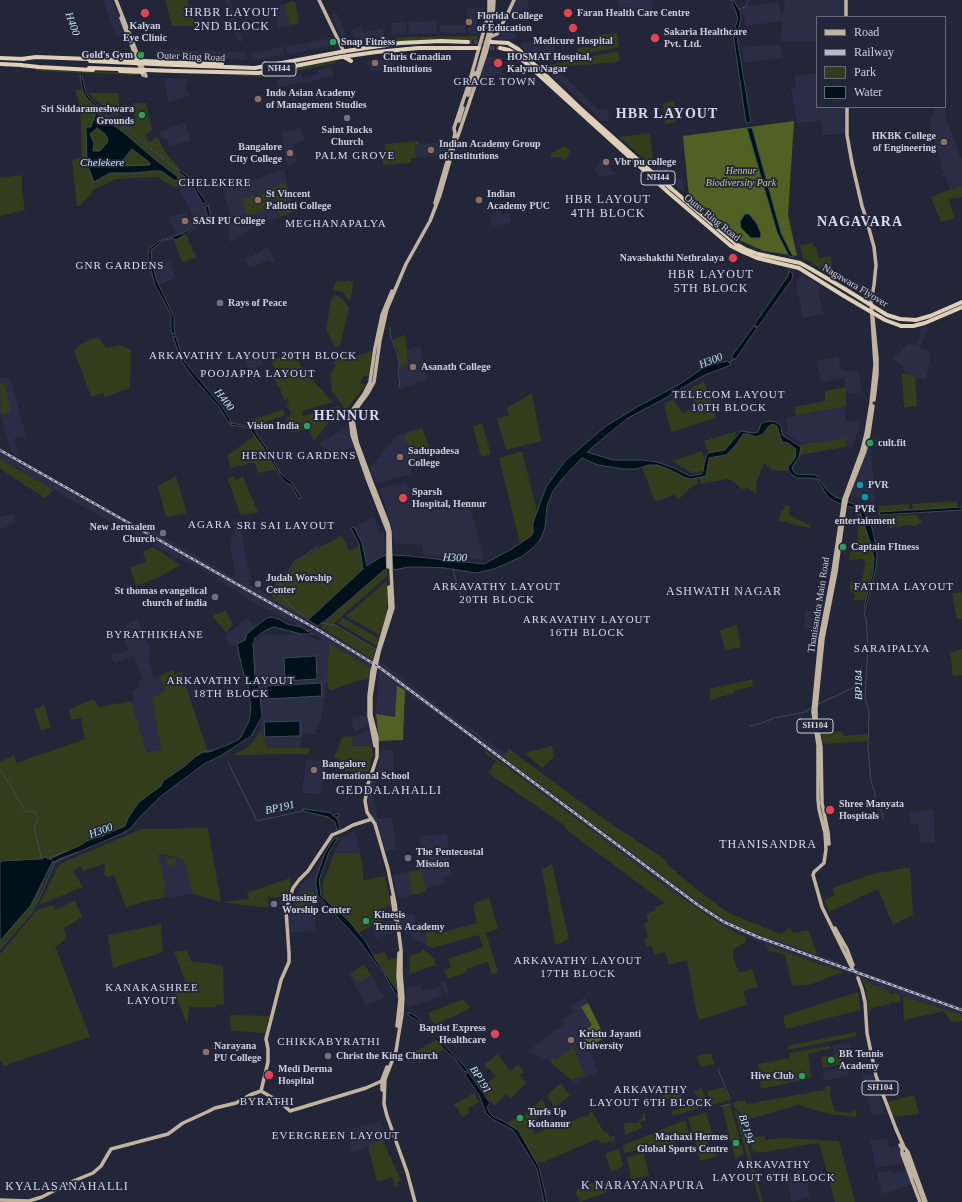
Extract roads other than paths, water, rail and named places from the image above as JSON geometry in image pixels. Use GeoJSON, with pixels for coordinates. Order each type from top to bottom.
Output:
{"type":"FeatureCollection","features":[{"type":"Feature","properties":{"kind":"highway"},"geometry":{"type":"LineString","coordinates":[[379,46],[383,38]]}},
{"type":"Feature","properties":{"kind":"highway","name":"Outer Ring Road"},"geometry":{"type":"LineString","coordinates":[[490,39],[515,46],[646,167],[736,244],[758,254],[786,262]]}},
{"type":"Feature","properties":{"kind":"highway","name":"NH44"},"geometry":{"type":"LineString","coordinates":[[379,46],[418,42],[468,42]]}},
{"type":"Feature","properties":{"kind":"highway","name":"Outer Ring Road"},"geometry":{"type":"LineString","coordinates":[[0,58],[261,67],[379,46]]}},
{"type":"Feature","properties":{"kind":"highway","name":"NH44"},"geometry":{"type":"LineString","coordinates":[[343,57],[418,48],[478,48]]}},
{"type":"Feature","properties":{"kind":"highway","name":"NH44"},"geometry":{"type":"LineString","coordinates":[[500,48],[513,52],[553,88]]}},
{"type":"Feature","properties":{"kind":"highway"},"geometry":{"type":"LineString","coordinates":[[21,59],[36,57],[137,59],[214,63],[229,67]]}},
{"type":"Feature","properties":{"kind":"highway"},"geometry":{"type":"LineString","coordinates":[[343,57],[351,62]]}},
{"type":"Feature","properties":{"kind":"highway","name":"Outer Ring Road"},"geometry":{"type":"LineString","coordinates":[[0,64],[6,66],[20,65],[175,71],[265,72],[343,57]]}},
{"type":"Feature","properties":{"kind":"highway"},"geometry":{"type":"LineString","coordinates":[[0,64],[1,70]]}},
{"type":"Feature","properties":{"kind":"highway"},"geometry":{"type":"LineString","coordinates":[[20,65],[144,74],[220,74],[227,72]]}},
{"type":"Feature","properties":{"kind":"highway"},"geometry":{"type":"LineString","coordinates":[[548,77],[553,79]]}},
{"type":"Feature","properties":{"kind":"highway"},"geometry":{"type":"LineString","coordinates":[[541,81],[553,88]]}},
{"type":"Feature","properties":{"kind":"highway","name":"Outer Ring Road"},"geometry":{"type":"LineString","coordinates":[[553,88],[669,193],[731,246],[757,258],[798,263],[806,268]]}},
{"type":"Feature","properties":{"kind":"highway","name":"Nagawara Flyover"},"geometry":{"type":"LineString","coordinates":[[806,268],[900,320],[916,320],[962,302]]}},
{"type":"Feature","properties":{"kind":"highway","name":"Nagawara Flyover"},"geometry":{"type":"LineString","coordinates":[[806,268],[844,296],[885,320],[901,326],[919,325],[941,316]]}},
{"type":"Feature","properties":{"kind":"highway","name":"NH44"},"geometry":{"type":"LineString","coordinates":[[941,316],[962,307]]}},
{"type":"Feature","properties":{"kind":"highway"},"geometry":{"type":"LineString","coordinates":[[928,325],[941,316]]}},
{"type":"Feature","properties":{"kind":"highway"},"geometry":{"type":"LineString","coordinates":[[893,327],[895,322]]}},
{"type":"Feature","properties":{"kind":"main road"},"geometry":{"type":"LineString","coordinates":[[115,0],[144,74]]}},
{"type":"Feature","properties":{"kind":"main road"},"geometry":{"type":"LineString","coordinates":[[321,0],[345,51]]}},
{"type":"Feature","properties":{"kind":"main road"},"geometry":{"type":"LineString","coordinates":[[415,1202],[409,1179],[384,1113],[382,1098],[383,1080],[395,1048],[403,994],[401,950],[395,903],[388,869],[372,821],[366,808],[368,784],[377,757],[377,738],[372,715],[372,696],[380,644],[390,608],[388,532],[356,447],[350,416],[370,382],[384,309],[403,265],[428,220],[441,186],[455,132],[454,128],[478,54],[491,0]]}},
{"type":"Feature","properties":{"kind":"main road"},"geometry":{"type":"LineString","coordinates":[[419,237],[433,215],[455,143],[486,53],[490,39],[494,12],[491,0]]}},
{"type":"Feature","properties":{"kind":"main road"},"geometry":{"type":"LineString","coordinates":[[458,137],[458,128],[477,74],[490,28],[492,17],[491,0]]}},
{"type":"Feature","properties":{"kind":"main road"},"geometry":{"type":"LineString","coordinates":[[490,39],[506,17],[513,0]]}},
{"type":"Feature","properties":{"kind":"main road"},"geometry":{"type":"LineString","coordinates":[[847,0],[847,16]]}},
{"type":"Feature","properties":{"kind":"main road","name":"Thanisandra Main Road"},"geometry":{"type":"LineString","coordinates":[[848,108],[848,135],[864,211],[874,247],[876,265],[872,303],[877,374],[872,415],[865,451],[845,500],[836,572],[823,639],[816,720],[821,747],[822,803],[828,832],[829,846],[826,861],[815,875],[824,907],[854,969]]}},
{"type":"Feature","properties":{"kind":"main road"},"geometry":{"type":"LineString","coordinates":[[455,132],[458,128]]}},
{"type":"Feature","properties":{"kind":"main road"},"geometry":{"type":"LineString","coordinates":[[261,1091],[268,1062],[266,1039],[281,980],[289,962],[286,909],[288,908],[297,885],[310,873],[332,838],[354,827],[372,821]]}},
{"type":"Feature","properties":{"kind":"main road","name":"SH104"},"geometry":{"type":"LineString","coordinates":[[857,977],[861,990],[876,1076],[923,1202]]}},
{"type":"Feature","properties":{"kind":"main road"},"geometry":{"type":"LineString","coordinates":[[261,1091],[280,1102],[290,1111],[366,1088],[383,1080]]}},
{"type":"Feature","properties":{"kind":"main road"},"geometry":{"type":"LineString","coordinates":[[0,1200],[29,1201],[42,1197],[66,1184],[93,1173],[101,1166],[112,1149],[168,1134],[183,1123],[215,1108],[236,1103],[261,1091]]}},
{"type":"Feature","properties":{"kind":"main road","name":"SH104"},"geometry":{"type":"LineString","coordinates":[[903,1148],[908,1152],[913,1165],[923,1202]]}},
{"type":"Feature","properties":{"kind":"main road","name":"SH104"},"geometry":{"type":"LineString","coordinates":[[903,1148],[902,1154],[923,1202]]}},
{"type":"Feature","properties":{"kind":"main road"},"geometry":{"type":"LineString","coordinates":[[907,1167],[913,1165]]}},
{"type":"Feature","properties":{"kind":"water"},"geometry":{"type":"Polygon","coordinates":[[[731,0],[733,0],[740,11],[741,19],[737,34],[751,122],[746,123],[733,33],[738,19],[731,0]]]}},
{"type":"Feature","properties":{"kind":"water"},"geometry":{"type":"Polygon","coordinates":[[[80,76],[82,76],[86,93],[91,100],[179,171],[180,170],[190,178],[206,202],[203,204],[190,181],[89,101],[83,92],[80,76]]]}},
{"type":"Feature","properties":{"kind":"water","name":"Chelekere"},"geometry":{"type":"Polygon","coordinates":[[[96,113],[123,132],[178,177],[177,181],[161,171],[154,171],[110,173],[94,182],[87,160],[86,127],[91,127],[96,113]],[[97,128],[90,134],[94,143],[93,151],[100,151],[107,143],[108,139],[105,134],[97,128]],[[132,149],[120,164],[123,166],[150,165],[150,163],[132,149]]]}},
{"type":"Feature","properties":{"kind":"water"},"geometry":{"type":"Polygon","coordinates":[[[747,128],[752,128],[781,233],[793,257],[789,256],[777,232],[747,128]]]}},
{"type":"Feature","properties":{"kind":"water"},"geometry":{"type":"Polygon","coordinates":[[[208,205],[212,224],[201,223],[176,240],[172,238],[161,242],[151,250],[156,279],[174,317],[175,333],[172,334],[171,315],[155,285],[148,255],[149,249],[159,241],[184,233],[201,221],[209,221],[205,207],[208,205]]]}},
{"type":"Feature","properties":{"kind":"water"},"geometry":{"type":"Polygon","coordinates":[[[745,214],[749,214],[757,224],[761,234],[760,238],[751,238],[741,228],[740,222],[745,214]]]}},
{"type":"Feature","properties":{"kind":"water"},"geometry":{"type":"Polygon","coordinates":[[[789,271],[793,274],[792,279],[758,327],[754,325],[788,276],[789,271]]]}},
{"type":"Feature","properties":{"kind":"water"},"geometry":{"type":"Polygon","coordinates":[[[754,326],[757,328],[735,360],[731,357],[754,326]]]}},
{"type":"Feature","properties":{"kind":"water"},"geometry":{"type":"Polygon","coordinates":[[[173,337],[176,337],[184,361],[222,407],[231,421],[229,423],[219,407],[182,362],[173,337]]]}},
{"type":"Feature","properties":{"kind":"water"},"geometry":{"type":"Polygon","coordinates":[[[727,361],[731,365],[707,374],[628,418],[587,452],[613,460],[643,460],[657,462],[690,476],[701,474],[707,454],[725,450],[741,431],[755,433],[758,432],[761,424],[764,422],[776,422],[781,426],[782,435],[801,447],[799,457],[792,467],[794,472],[796,474],[816,475],[830,493],[835,497],[842,499],[841,504],[828,497],[817,479],[798,478],[792,475],[788,470],[788,467],[795,458],[796,449],[788,443],[783,442],[777,426],[772,424],[763,434],[756,437],[749,434],[743,434],[736,445],[726,455],[709,458],[706,476],[691,479],[657,465],[649,465],[636,469],[624,469],[598,465],[582,458],[553,491],[547,506],[545,528],[540,540],[534,547],[521,557],[494,569],[477,573],[445,568],[424,567],[408,567],[393,570],[392,555],[484,564],[510,550],[530,537],[533,533],[533,523],[546,487],[565,461],[606,426],[637,407],[680,384],[706,366],[727,361]]]}},
{"type":"Feature","properties":{"kind":"water"},"geometry":{"type":"Polygon","coordinates":[[[232,423],[252,427],[267,449],[281,474],[291,482],[301,497],[299,499],[291,485],[285,482],[281,477],[263,447],[249,428],[230,424],[232,423]]]}},
{"type":"Feature","properties":{"kind":"water"},"geometry":{"type":"Polygon","coordinates":[[[848,502],[868,509],[869,512],[864,511],[874,536],[877,554],[876,568],[866,607],[864,607],[873,572],[874,560],[872,548],[859,509],[846,506],[848,502]]]}},
{"type":"Feature","properties":{"kind":"water"},"geometry":{"type":"Polygon","coordinates":[[[962,507],[962,510],[880,515],[879,512],[962,507]]]}},
{"type":"Feature","properties":{"kind":"water"},"geometry":{"type":"Polygon","coordinates":[[[354,527],[362,543],[367,566],[386,555],[387,570],[384,570],[318,626],[308,620],[363,569],[359,544],[351,528],[354,527]]]}},
{"type":"Feature","properties":{"kind":"water"},"geometry":{"type":"Polygon","coordinates":[[[271,617],[279,619],[287,624],[301,627],[313,634],[301,634],[274,627],[266,630],[255,638],[253,644],[255,678],[259,687],[262,717],[251,736],[222,755],[204,764],[160,797],[130,829],[81,851],[54,862],[53,861],[31,905],[0,941],[1,861],[40,859],[45,857],[52,860],[50,857],[54,857],[83,844],[86,841],[125,826],[128,818],[139,802],[161,786],[163,781],[203,752],[208,752],[227,745],[241,737],[249,721],[251,709],[248,685],[242,668],[237,644],[245,640],[247,634],[255,627],[267,618],[271,617]]]}},
{"type":"Feature","properties":{"kind":"water"},"geometry":{"type":"Polygon","coordinates":[[[316,656],[317,679],[285,681],[284,658],[316,656]]]}},
{"type":"Feature","properties":{"kind":"water"},"geometry":{"type":"Polygon","coordinates":[[[321,683],[322,696],[268,699],[267,686],[321,683]]]}},
{"type":"Feature","properties":{"kind":"water"},"geometry":{"type":"Polygon","coordinates":[[[300,721],[300,736],[265,737],[264,722],[300,721]]]}},
{"type":"Feature","properties":{"kind":"water"},"geometry":{"type":"Polygon","coordinates":[[[303,809],[331,813],[334,817],[335,814],[339,814],[339,817],[335,817],[338,820],[340,828],[337,830],[335,822],[328,817],[303,811],[303,809]]]}},
{"type":"Feature","properties":{"kind":"water"},"geometry":{"type":"Polygon","coordinates":[[[338,838],[329,852],[319,880],[321,896],[348,920],[366,942],[376,960],[398,992],[398,998],[384,974],[357,938],[318,896],[316,879],[325,853],[334,839],[338,838]]]}},
{"type":"Feature","properties":{"kind":"water"},"geometry":{"type":"Polygon","coordinates":[[[408,1013],[411,1013],[418,1018],[468,1070],[465,1072],[455,1059],[421,1023],[408,1015],[408,1013]]]}},
{"type":"Feature","properties":{"kind":"water"},"geometry":{"type":"Polygon","coordinates":[[[468,1072],[490,1103],[487,1107],[489,1112],[494,1117],[518,1130],[539,1167],[547,1202],[544,1202],[537,1169],[528,1154],[513,1130],[492,1119],[485,1112],[479,1095],[465,1075],[468,1072]]]}},
{"type":"Feature","properties":{"kind":"waterway"},"geometry":{"type":"LineString","coordinates":[[739,9],[745,7],[749,0]]}},
{"type":"Feature","properties":{"kind":"waterway"},"geometry":{"type":"LineString","coordinates":[[390,328],[391,338],[399,363],[400,388]]}},
{"type":"Feature","properties":{"kind":"waterway","name":"H300"},"geometry":{"type":"LineString","coordinates":[[729,362],[731,362],[734,358]]}},
{"type":"Feature","properties":{"kind":"waterway"},"geometry":{"type":"LineString","coordinates":[[746,432],[752,433]]}},
{"type":"Feature","properties":{"kind":"waterway"},"geometry":{"type":"LineString","coordinates":[[309,618],[295,610],[280,594],[278,588],[295,561],[318,547]]}},
{"type":"Feature","properties":{"kind":"waterway"},"geometry":{"type":"LineString","coordinates":[[453,569],[463,605]]}},
{"type":"Feature","properties":{"kind":"waterway","name":"BP184"},"geometry":{"type":"LineString","coordinates":[[866,607],[864,613],[866,619],[868,646],[865,698],[869,712],[868,748],[871,782],[875,793],[875,800],[883,818]]}},
{"type":"Feature","properties":{"kind":"waterway"},"geometry":{"type":"LineString","coordinates":[[321,623],[335,625],[376,649]]}},
{"type":"Feature","properties":{"kind":"waterway","name":"H300"},"geometry":{"type":"LineString","coordinates":[[307,631],[312,630]]}},
{"type":"Feature","properties":{"kind":"waterway"},"geometry":{"type":"LineString","coordinates":[[818,704],[866,682]]}},
{"type":"Feature","properties":{"kind":"waterway"},"geometry":{"type":"LineString","coordinates":[[750,726],[774,718],[805,712],[812,707]]}},
{"type":"Feature","properties":{"kind":"waterway","name":"H300"},"geometry":{"type":"LineString","coordinates":[[204,752],[212,751]]}},
{"type":"Feature","properties":{"kind":"waterway","name":"BP191"},"geometry":{"type":"LineString","coordinates":[[228,762],[257,821],[303,811]]}},
{"type":"Feature","properties":{"kind":"waterway"},"geometry":{"type":"LineString","coordinates":[[0,769],[26,812],[35,811],[38,820],[34,827],[42,860]]}},
{"type":"Feature","properties":{"kind":"waterway","name":"H300"},"geometry":{"type":"LineString","coordinates":[[47,859],[69,850]]}},
{"type":"Feature","properties":{"kind":"waterway"},"geometry":{"type":"LineString","coordinates":[[36,906],[55,862],[74,854]]}},
{"type":"Feature","properties":{"kind":"waterway"},"geometry":{"type":"LineString","coordinates":[[0,949],[34,910]]}},
{"type":"Feature","properties":{"kind":"waterway"},"geometry":{"type":"LineString","coordinates":[[718,1069],[730,1099]]}},
{"type":"Feature","properties":{"kind":"waterway","name":"BP194"},"geometry":{"type":"LineString","coordinates":[[721,1106],[730,1104]]}},
{"type":"Feature","properties":{"kind":"tunnel"},"geometry":{"type":"LineString","coordinates":[[468,42],[484,42]]}},
{"type":"Feature","properties":{"kind":"tunnel"},"geometry":{"type":"LineString","coordinates":[[478,48],[500,48]]}},
{"type":"Feature","properties":{"kind":"tunnel"},"geometry":{"type":"LineString","coordinates":[[855,969],[858,978]]}},
{"type":"Feature","properties":{"kind":"railway"},"geometry":{"type":"LineString","coordinates":[[0,450],[320,631],[379,667],[698,905],[724,922],[758,937],[962,1010]]}},
{"type":"Feature","properties":{"kind":"place","name":"Kalyan Eye Clinic"},"geometry":{"type":"Point","coordinates":[145,13]}},
{"type":"Feature","properties":{"kind":"place","name":"Faran Health Care Centre"},"geometry":{"type":"Point","coordinates":[568,13]}},
{"type":"Feature","properties":{"kind":"place","name":"Florida College of Education"},"geometry":{"type":"Point","coordinates":[469,22]}},
{"type":"Feature","properties":{"kind":"place","name":"Medicure Hospital"},"geometry":{"type":"Point","coordinates":[573,28]}},
{"type":"Feature","properties":{"kind":"place","name":"Sakaria Healthcare Pvt. Ltd."},"geometry":{"type":"Point","coordinates":[655,38]}},
{"type":"Feature","properties":{"kind":"place","name":"Snap Fitness"},"geometry":{"type":"Point","coordinates":[333,42]}},
{"type":"Feature","properties":{"kind":"place","name":"Gold's Gym"},"geometry":{"type":"Point","coordinates":[141,55]}},
{"type":"Feature","properties":{"kind":"place","name":"Chris Canadian Institutions"},"geometry":{"type":"Point","coordinates":[375,63]}},
{"type":"Feature","properties":{"kind":"place","name":"HOSMAT Hospital, Kalyan Nagar"},"geometry":{"type":"Point","coordinates":[498,63]}},
{"type":"Feature","properties":{"kind":"place","name":"Indo Asian Academy of Management Studies"},"geometry":{"type":"Point","coordinates":[258,99]}},
{"type":"Feature","properties":{"kind":"place","name":"Sri Siddarameshwara Grounds"},"geometry":{"type":"Point","coordinates":[142,115]}},
{"type":"Feature","properties":{"kind":"place","name":"Saint Rocks Church"},"geometry":{"type":"Point","coordinates":[347,118]}},
{"type":"Feature","properties":{"kind":"place","name":"HKBK College of Engineering"},"geometry":{"type":"Point","coordinates":[944,142]}},
{"type":"Feature","properties":{"kind":"place","name":"Indian Academy Group of Institutions"},"geometry":{"type":"Point","coordinates":[431,150]}},
{"type":"Feature","properties":{"kind":"place","name":"Bangalore City College"},"geometry":{"type":"Point","coordinates":[290,153]}},
{"type":"Feature","properties":{"kind":"place","name":"Vbr pu college"},"geometry":{"type":"Point","coordinates":[606,162]}},
{"type":"Feature","properties":{"kind":"place","name":"St Vincent Pallotti College"},"geometry":{"type":"Point","coordinates":[258,200]}},
{"type":"Feature","properties":{"kind":"place","name":"Indian Academy PUC"},"geometry":{"type":"Point","coordinates":[479,200]}},
{"type":"Feature","properties":{"kind":"place","name":"SASI PU College"},"geometry":{"type":"Point","coordinates":[185,221]}},
{"type":"Feature","properties":{"kind":"place","name":"Navashakthi Nethralaya"},"geometry":{"type":"Point","coordinates":[733,258]}},
{"type":"Feature","properties":{"kind":"place","name":"Rays of Peace"},"geometry":{"type":"Point","coordinates":[220,303]}},
{"type":"Feature","properties":{"kind":"place","name":"Asanath College"},"geometry":{"type":"Point","coordinates":[413,367]}},
{"type":"Feature","properties":{"kind":"place","name":"Vision India"},"geometry":{"type":"Point","coordinates":[307,426]}},
{"type":"Feature","properties":{"kind":"place","name":"cult.fit"},"geometry":{"type":"Point","coordinates":[870,443]}},
{"type":"Feature","properties":{"kind":"place","name":"Sadupadesa College"},"geometry":{"type":"Point","coordinates":[400,457]}},
{"type":"Feature","properties":{"kind":"place","name":"PVR"},"geometry":{"type":"Point","coordinates":[860,485]}},
{"type":"Feature","properties":{"kind":"place","name":"PVR entertainment"},"geometry":{"type":"Point","coordinates":[865,497]}},
{"type":"Feature","properties":{"kind":"place","name":"Sparsh Hospital, Hennur"},"geometry":{"type":"Point","coordinates":[403,498]}},
{"type":"Feature","properties":{"kind":"place","name":"New Jerusalem Church"},"geometry":{"type":"Point","coordinates":[163,533]}},
{"type":"Feature","properties":{"kind":"place","name":"Captain FItness"},"geometry":{"type":"Point","coordinates":[843,547]}},
{"type":"Feature","properties":{"kind":"place","name":"Judah Worship Center"},"geometry":{"type":"Point","coordinates":[258,584]}},
{"type":"Feature","properties":{"kind":"place","name":"St thomas evangelical church of india"},"geometry":{"type":"Point","coordinates":[215,597]}},
{"type":"Feature","properties":{"kind":"place","name":"Bangalore International School"},"geometry":{"type":"Point","coordinates":[314,770]}},
{"type":"Feature","properties":{"kind":"place","name":"Shree Manyata Hospitals"},"geometry":{"type":"Point","coordinates":[830,810]}},
{"type":"Feature","properties":{"kind":"place","name":"The Pentecostal Mission"},"geometry":{"type":"Point","coordinates":[408,858]}},
{"type":"Feature","properties":{"kind":"place","name":"Blessing Worship Center"},"geometry":{"type":"Point","coordinates":[274,904]}},
{"type":"Feature","properties":{"kind":"place","name":"Kinesis Tennis Academy"},"geometry":{"type":"Point","coordinates":[366,921]}},
{"type":"Feature","properties":{"kind":"place","name":"Baptist Express Healthcare"},"geometry":{"type":"Point","coordinates":[495,1034]}},
{"type":"Feature","properties":{"kind":"place","name":"Kristu Jayanti University"},"geometry":{"type":"Point","coordinates":[571,1040]}},
{"type":"Feature","properties":{"kind":"place","name":"Narayana PU College"},"geometry":{"type":"Point","coordinates":[206,1052]}},
{"type":"Feature","properties":{"kind":"place","name":"Christ the King Church"},"geometry":{"type":"Point","coordinates":[328,1056]}},
{"type":"Feature","properties":{"kind":"place","name":"BR Tennis Academy"},"geometry":{"type":"Point","coordinates":[831,1060]}},
{"type":"Feature","properties":{"kind":"place","name":"Medi Derma Hospital"},"geometry":{"type":"Point","coordinates":[269,1075]}},
{"type":"Feature","properties":{"kind":"place","name":"Hive Club"},"geometry":{"type":"Point","coordinates":[802,1076]}},
{"type":"Feature","properties":{"kind":"place","name":"Turfs Up Kothanur"},"geometry":{"type":"Point","coordinates":[520,1118]}},
{"type":"Feature","properties":{"kind":"place","name":"Machaxi Hermes Global Sports Centre"},"geometry":{"type":"Point","coordinates":[736,1143]}},
{"type":"Feature","properties":{"kind":"district","name":"HRBR LAYOUT 2ND BLOCK"},"geometry":{"type":"Point","coordinates":[232,20]}},
{"type":"Feature","properties":{"kind":"district","name":"GRACE TOWN"},"geometry":{"type":"Point","coordinates":[495,82]}},
{"type":"Feature","properties":{"kind":"district","name":"HBR LAYOUT"},"geometry":{"type":"Point","coordinates":[667,114]}},
{"type":"Feature","properties":{"kind":"district","name":"PALM GROVE"},"geometry":{"type":"Point","coordinates":[355,156]}},
{"type":"Feature","properties":{"kind":"district","name":"CHELEKERE"},"geometry":{"type":"Point","coordinates":[215,183]}},
{"type":"Feature","properties":{"kind":"district","name":"HBR LAYOUT 4TH BLOCK"},"geometry":{"type":"Point","coordinates":[608,207]}},
{"type":"Feature","properties":{"kind":"district","name":"NAGAVARA"},"geometry":{"type":"Point","coordinates":[860,222]}},
{"type":"Feature","properties":{"kind":"district","name":"MEGHANAPALYA"},"geometry":{"type":"Point","coordinates":[336,224]}},
{"type":"Feature","properties":{"kind":"district","name":"GNR GARDENS"},"geometry":{"type":"Point","coordinates":[120,266]}},
{"type":"Feature","properties":{"kind":"district","name":"HBR LAYOUT 5TH BLOCK"},"geometry":{"type":"Point","coordinates":[711,282]}},
{"type":"Feature","properties":{"kind":"district","name":"ARKAVATHY LAYOUT 20TH BLOCK"},"geometry":{"type":"Point","coordinates":[253,356]}},
{"type":"Feature","properties":{"kind":"district","name":"POOJAPPA LAYOUT"},"geometry":{"type":"Point","coordinates":[258,374]}},
{"type":"Feature","properties":{"kind":"district","name":"TELECOM LAYOUT 10TH BLOCK"},"geometry":{"type":"Point","coordinates":[729,401]}},
{"type":"Feature","properties":{"kind":"district","name":"HENNUR"},"geometry":{"type":"Point","coordinates":[347,416]}},
{"type":"Feature","properties":{"kind":"district","name":"HENNUR GARDENS"},"geometry":{"type":"Point","coordinates":[299,456]}},
{"type":"Feature","properties":{"kind":"district","name":"AGARA"},"geometry":{"type":"Point","coordinates":[210,525]}},
{"type":"Feature","properties":{"kind":"district","name":"SRI SAI LAYOUT"},"geometry":{"type":"Point","coordinates":[286,526]}},
{"type":"Feature","properties":{"kind":"district","name":"FATIMA LAYOUT"},"geometry":{"type":"Point","coordinates":[904,587]}},
{"type":"Feature","properties":{"kind":"district","name":"ASHWATH NAGAR"},"geometry":{"type":"Point","coordinates":[724,592]}},
{"type":"Feature","properties":{"kind":"district","name":"ARKAVATHY LAYOUT 20TH BLOCK"},"geometry":{"type":"Point","coordinates":[497,593]}},
{"type":"Feature","properties":{"kind":"district","name":"ARKAVATHY LAYOUT 16TH BLOCK"},"geometry":{"type":"Point","coordinates":[587,626]}},
{"type":"Feature","properties":{"kind":"district","name":"BYRATHIKHANE"},"geometry":{"type":"Point","coordinates":[155,635]}},
{"type":"Feature","properties":{"kind":"district","name":"SARAIPALYA"},"geometry":{"type":"Point","coordinates":[892,649]}},
{"type":"Feature","properties":{"kind":"district","name":"ARKAVATHY LAYOUT 18TH BLOCK"},"geometry":{"type":"Point","coordinates":[231,687]}},
{"type":"Feature","properties":{"kind":"district","name":"GEDDALAHALLI"},"geometry":{"type":"Point","coordinates":[389,791]}},
{"type":"Feature","properties":{"kind":"district","name":"THANISANDRA"},"geometry":{"type":"Point","coordinates":[768,845]}},
{"type":"Feature","properties":{"kind":"district","name":"ARKAVATHY LAYOUT 17TH BLOCK"},"geometry":{"type":"Point","coordinates":[578,967]}},
{"type":"Feature","properties":{"kind":"district","name":"KANAKASHREE LAYOUT"},"geometry":{"type":"Point","coordinates":[152,994]}},
{"type":"Feature","properties":{"kind":"district","name":"CHIKKABYRATHI"},"geometry":{"type":"Point","coordinates":[329,1042]}},
{"type":"Feature","properties":{"kind":"district","name":"ARKAVATHY LAYOUT 6TH BLOCK"},"geometry":{"type":"Point","coordinates":[651,1096]}},
{"type":"Feature","properties":{"kind":"district","name":"BYRATHI"},"geometry":{"type":"Point","coordinates":[267,1102]}},
{"type":"Feature","properties":{"kind":"district","name":"EVERGREEN LAYOUT"},"geometry":{"type":"Point","coordinates":[336,1136]}},
{"type":"Feature","properties":{"kind":"district","name":"ARKAVATHY LAYOUT 6TH BLOCK"},"geometry":{"type":"Point","coordinates":[774,1171]}},
{"type":"Feature","properties":{"kind":"district","name":"K NARAYANAPURA"},"geometry":{"type":"Point","coordinates":[643,1186]}},
{"type":"Feature","properties":{"kind":"district","name":"KYALASANAHALLI"},"geometry":{"type":"Point","coordinates":[67,1187]}},
{"type":"Feature","properties":{"kind":"water label","name":"H400"},"geometry":{"type":"Point","coordinates":[72,24]}},
{"type":"Feature","properties":{"kind":"water label","name":"H400"},"geometry":{"type":"Point","coordinates":[224,400]}},
{"type":"Feature","properties":{"kind":"park label","name":"Hennur Biodiversity Park"},"geometry":{"type":"Point","coordinates":[741,176]}}]}
